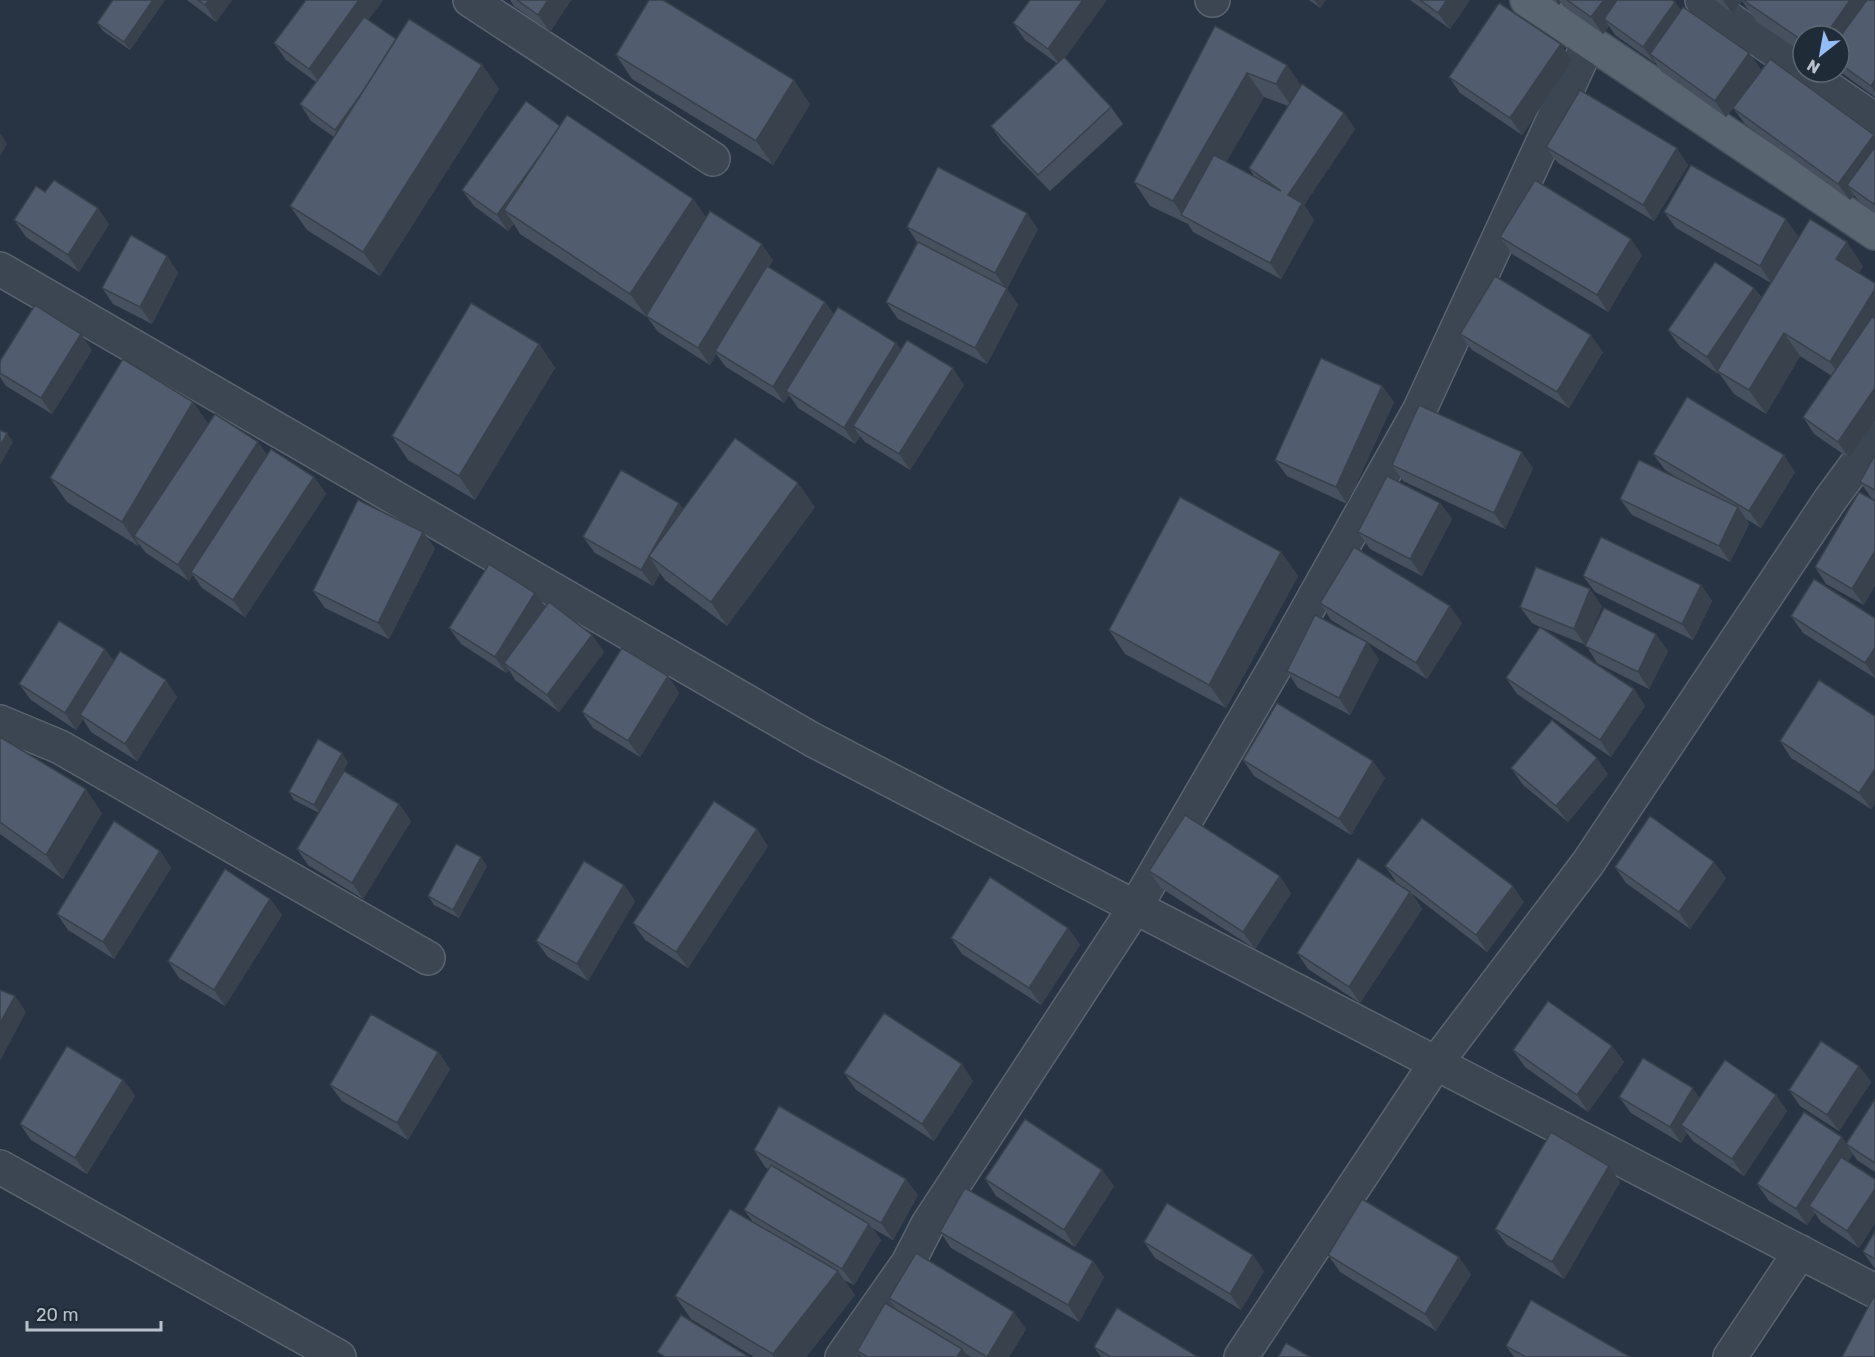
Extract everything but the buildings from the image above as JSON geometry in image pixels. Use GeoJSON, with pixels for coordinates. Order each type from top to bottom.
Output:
{"type":"FeatureCollection","features":[{"type":"Feature","properties":{"kind":"main road"},"geometry":{"type":"LineString","coordinates":[[1527,0],[1875,233]]}},
{"type":"Feature","properties":{"kind":"street"},"geometry":{"type":"LineString","coordinates":[[470,0],[713,159]]}},
{"type":"Feature","properties":{"kind":"street"},"geometry":{"type":"LineString","coordinates":[[1702,0],[1791,62]]}},
{"type":"Feature","properties":{"kind":"street"},"geometry":{"type":"LineString","coordinates":[[842,1357],[908,1263],[928,1224],[1136,906],[1278,662],[1420,410],[1589,42]]}},
{"type":"Feature","properties":{"kind":"street"},"geometry":{"type":"LineString","coordinates":[[1823,84],[1875,120]]}},
{"type":"Feature","properties":{"kind":"street"},"geometry":{"type":"LineString","coordinates":[[0,269],[813,740],[1875,1291]]}},
{"type":"Feature","properties":{"kind":"street"},"geometry":{"type":"LineString","coordinates":[[1241,1357],[1437,1063],[1588,863],[1830,500],[1875,439]]}},
{"type":"Feature","properties":{"kind":"street"},"geometry":{"type":"LineString","coordinates":[[0,722],[60,747],[428,958]]}},
{"type":"Feature","properties":{"kind":"street"},"geometry":{"type":"LineString","coordinates":[[0,1167],[339,1357]]}},
{"type":"Feature","properties":{"kind":"street"},"geometry":{"type":"LineString","coordinates":[[1730,1357],[1800,1252]]}}]}
